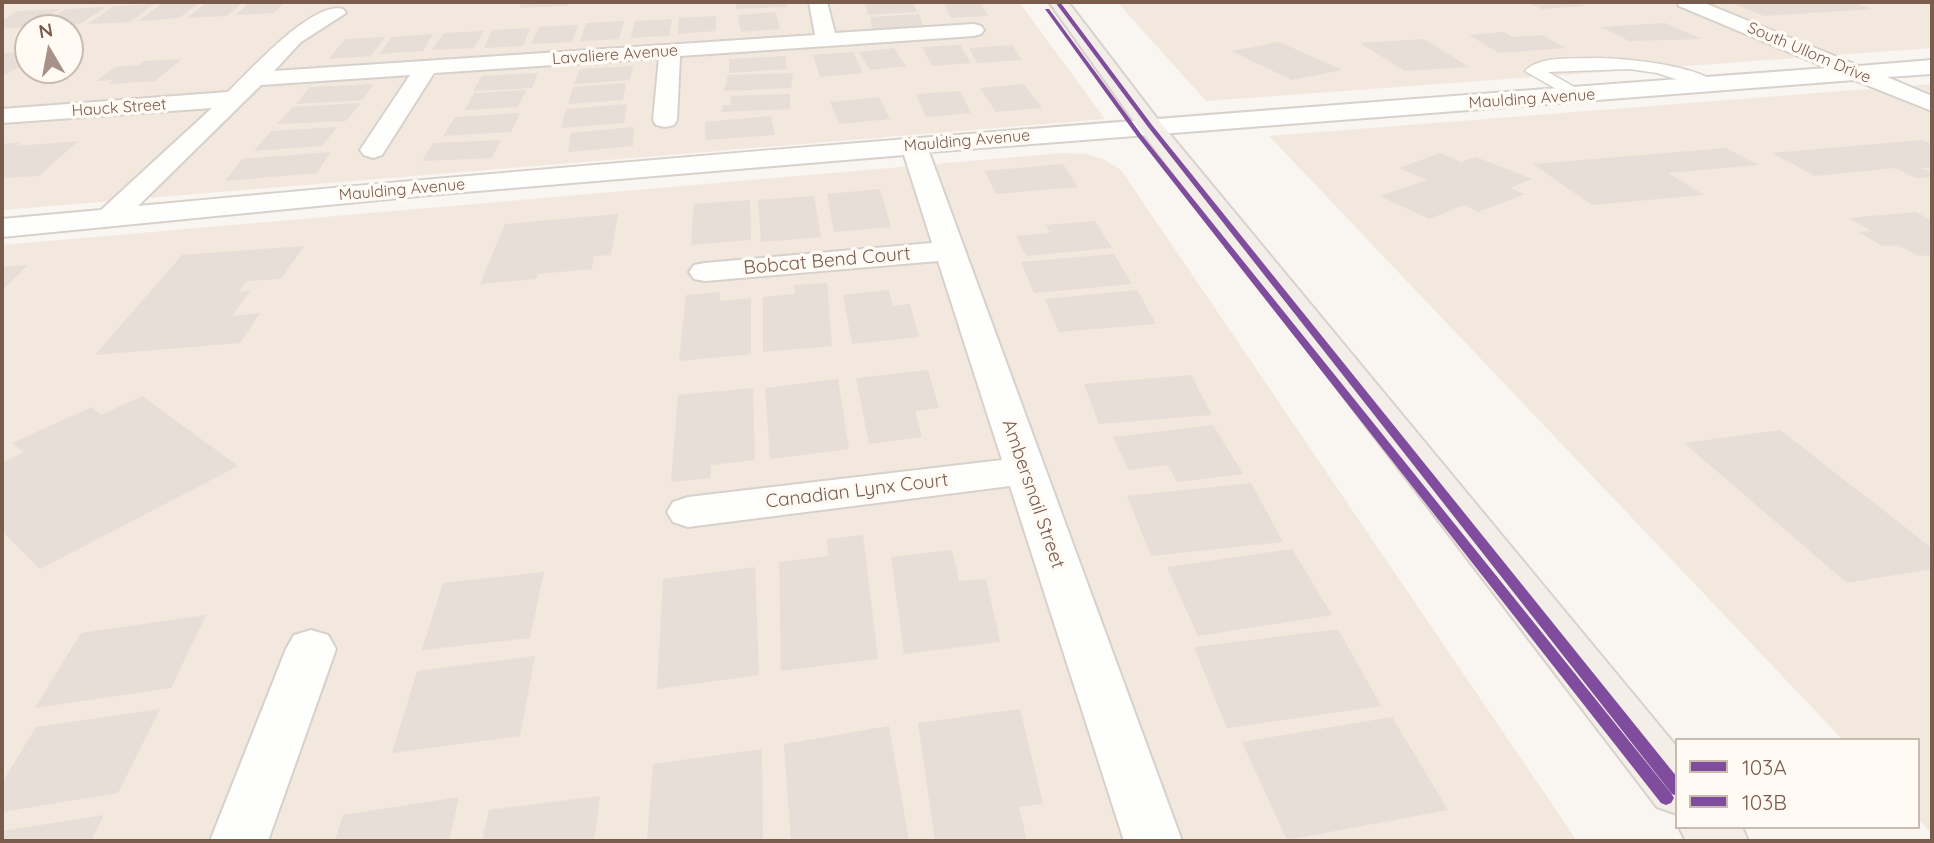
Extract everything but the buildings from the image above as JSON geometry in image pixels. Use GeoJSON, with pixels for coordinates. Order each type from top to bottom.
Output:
{"type":"FeatureCollection","features":[{"type":"Feature","properties":{"kind":"main road"},"geometry":{"type":"LineString","coordinates":[[1058,2],[1150,126],[1675,786]]}},
{"type":"Feature","properties":{"kind":"street"},"geometry":{"type":"LineString","coordinates":[[818,2],[826,40]]}},
{"type":"Feature","properties":{"kind":"street","name":"South Ullom Drive"},"geometry":{"type":"LineString","coordinates":[[1686,2],[1932,104]]}},
{"type":"Feature","properties":{"kind":"street"},"geometry":{"type":"LineString","coordinates":[[109,218],[236,99],[294,38],[336,13]]}},
{"type":"Feature","properties":{"kind":"street","name":"Lavaliere Avenue"},"geometry":{"type":"LineString","coordinates":[[256,79],[974,30]]}},
{"type":"Feature","properties":{"kind":"street"},"geometry":{"type":"LineString","coordinates":[[665,120],[670,51]]}},
{"type":"Feature","properties":{"kind":"street","name":"Maulding Avenue"},"geometry":{"type":"LineString","coordinates":[[2,228],[415,188],[1150,126],[1577,96],[1932,67]]}},
{"type":"Feature","properties":{"kind":"street"},"geometry":{"type":"LineString","coordinates":[[373,150],[426,68]]}},
{"type":"Feature","properties":{"kind":"street","name":"Hauck Street"},"geometry":{"type":"LineString","coordinates":[[2,116],[236,99]]}},
{"type":"Feature","properties":{"kind":"street","name":"Ambersnail Street"},"geometry":{"type":"LineString","coordinates":[[914,146],[1153,841]]}},
{"type":"Feature","properties":{"kind":"street","name":"Bobcat Bend Court"},"geometry":{"type":"LineString","coordinates":[[705,272],[948,251]]}},
{"type":"Feature","properties":{"kind":"street","name":"Canadian Lynx Court"},"geometry":{"type":"LineString","coordinates":[[688,512],[1026,471]]}},
{"type":"Feature","properties":{"kind":"street"},"geometry":{"type":"LineString","coordinates":[[239,841],[311,649]]}},
{"type":"Feature","properties":{"kind":"lane"},"geometry":{"type":"LineString","coordinates":[[1577,96],[1534,71],[1560,66],[1627,62],[1668,70],[1709,85]]}},
{"type":"Feature","properties":{"kind":"shaded area"},"geometry":{"type":"Polygon","coordinates":[[[2,2],[1019,2],[1105,119],[2,210],[2,2]]]}},
{"type":"Feature","properties":{"kind":"shaded area"},"geometry":{"type":"Polygon","coordinates":[[[1117,2],[1932,2],[1932,48],[1206,101],[1117,2]]]}},
{"type":"Feature","properties":{"kind":"shaded area"},"geometry":{"type":"Polygon","coordinates":[[[1932,84],[1932,834],[1920,821],[1920,738],[1841,738],[1269,136],[1932,84]]]}},
{"type":"Feature","properties":{"kind":"shaded area"},"geometry":{"type":"Polygon","coordinates":[[[1062,153],[1087,154],[1105,160],[1121,170],[1577,841],[2,841],[2,245],[1062,153]]]}},
{"type":"Feature","properties":{"kind":"transit line","name":"103A"},"geometry":{"type":"LineString","coordinates":[[1058,2],[1150,126],[1675,786]]}},
{"type":"Feature","properties":{"kind":"transit line","name":"103B"},"geometry":{"type":"LineString","coordinates":[[1047,10],[1139,135],[1666,798]]}}]}
